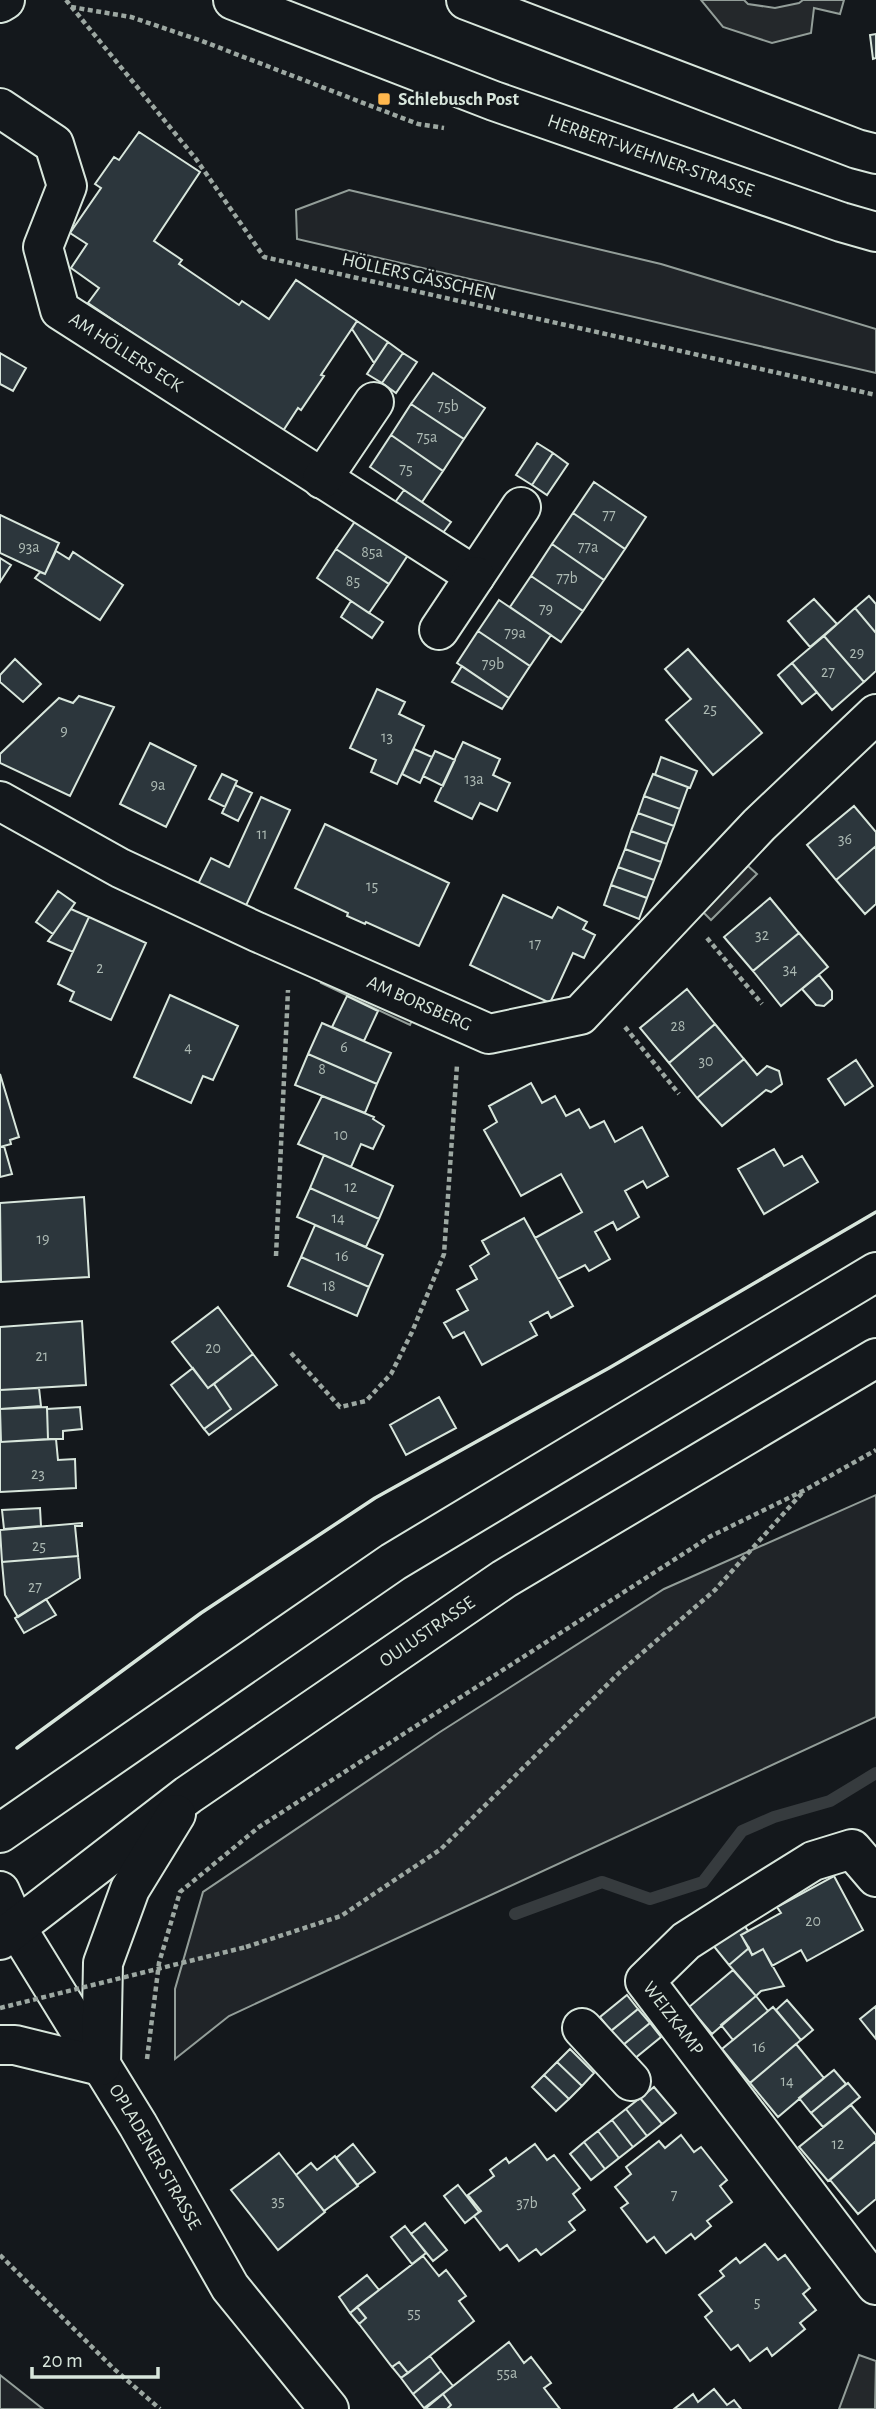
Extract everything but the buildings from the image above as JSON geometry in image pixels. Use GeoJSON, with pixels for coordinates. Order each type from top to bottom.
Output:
{"type":"FeatureCollection","features":[{"type":"Feature","properties":{"kind":"main road"},"geometry":{"type":"LineString","coordinates":[[0,3],[5,0]]}},
{"type":"Feature","properties":{"kind":"main road","name":"HERBERT-WEHNER-STRASSE"},"geometry":{"type":"LineString","coordinates":[[233,0],[494,101],[876,232]]}},
{"type":"Feature","properties":{"kind":"main road"},"geometry":{"type":"LineString","coordinates":[[466,0],[876,154]]}},
{"type":"Feature","properties":{"kind":"main road","name":"AM HÖLLERS ECK"},"geometry":{"type":"LineString","coordinates":[[0,108],[54,144],[67,186],[43,247],[60,310],[475,576]]}},
{"type":"Feature","properties":{"kind":"main road"},"geometry":{"type":"LineString","coordinates":[[322,479],[374,402]]}},
{"type":"Feature","properties":{"kind":"main road"},"geometry":{"type":"LineString","coordinates":[[439,630],[522,507]]}},
{"type":"Feature","properties":{"kind":"main road","name":"AM BORSBERG"},"geometry":{"type":"LineString","coordinates":[[0,801],[120,868],[290,947],[489,1034],[580,1015],[760,825],[876,714]]}},
{"type":"Feature","properties":{"kind":"main road"},"geometry":{"type":"LineString","coordinates":[[0,1833],[393,1562],[876,1272]]}},
{"type":"Feature","properties":{"kind":"main road","name":"OULUSTRASSE"},"geometry":{"type":"LineString","coordinates":[[8,1934],[188,1795],[504,1579],[876,1358]]}},
{"type":"Feature","properties":{"kind":"main road"},"geometry":{"type":"LineString","coordinates":[[0,2045],[15,2045],[101,2066],[103,1963],[130,1889],[188,1795]]}},
{"type":"Feature","properties":{"kind":"main road","name":"WEIZKAMP"},"geometry":{"type":"LineString","coordinates":[[876,1877],[852,1849],[813,1861],[686,1941],[645,1981],[876,2285]]}},
{"type":"Feature","properties":{"kind":"main road","name":"OPLADENER STRASSE"},"geometry":{"type":"LineString","coordinates":[[0,1892],[8,1934],[101,2066],[138,2125],[230,2287],[329,2409]]}},
{"type":"Feature","properties":{"kind":"main road"},"geometry":{"type":"LineString","coordinates":[[582,2028],[631,2081]]}},
{"type":"Feature","properties":{"kind":"path","name":"HÖLLERS GÄSSCHEN"},"geometry":{"type":"LineString","coordinates":[[66,0],[196,159],[264,257],[876,395]]}},
{"type":"Feature","properties":{"kind":"path"},"geometry":{"type":"LineString","coordinates":[[202,41],[206,31]]}},
{"type":"Feature","properties":{"kind":"path"},"geometry":{"type":"LineString","coordinates":[[682,908],[762,1004]]}},
{"type":"Feature","properties":{"kind":"path"},"geometry":{"type":"LineString","coordinates":[[275,1255],[290,947]]}},
{"type":"Feature","properties":{"kind":"path"},"geometry":{"type":"LineString","coordinates":[[599,995],[679,1094]]}},
{"type":"Feature","properties":{"kind":"path"},"geometry":{"type":"LineString","coordinates":[[291,1353],[340,1407],[366,1401],[396,1364],[444,1254],[460,1021]]}},
{"type":"Feature","properties":{"kind":"path"},"geometry":{"type":"LineString","coordinates":[[138,2125],[159,1963],[180,1892],[258,1827],[711,1536],[805,1490],[876,1450]]}},
{"type":"Feature","properties":{"kind":"path"},"geometry":{"type":"LineString","coordinates":[[0,2008],[246,1947],[341,1916],[441,1849],[620,1672],[715,1590],[805,1490]]}},
{"type":"Feature","properties":{"kind":"path"},"geometry":{"type":"LineString","coordinates":[[0,2255],[113,2368],[160,2409]]}},
{"type":"Feature","properties":{"kind":"shaded area"},"geometry":{"type":"Polygon","coordinates":[[[701,0],[744,0],[748,4],[775,8],[803,0],[844,0],[840,14],[814,8],[811,33],[772,43],[723,27],[701,0]]]}},
{"type":"Feature","properties":{"kind":"shaded area"},"geometry":{"type":"Polygon","coordinates":[[[349,190],[661,264],[876,329],[876,373],[297,239],[296,210],[349,190]]]}},
{"type":"Feature","properties":{"kind":"shaded area"},"geometry":{"type":"Polygon","coordinates":[[[748,866],[757,874],[711,920],[703,912],[748,866]]]}},
{"type":"Feature","properties":{"kind":"shaded area"},"geometry":{"type":"Polygon","coordinates":[[[326,972],[415,1014],[410,1025],[321,983],[326,972]]]}},
{"type":"Feature","properties":{"kind":"shaded area"},"geometry":{"type":"Polygon","coordinates":[[[876,1495],[876,1717],[229,2016],[175,2059],[175,1989],[203,1892],[440,1732],[664,1589],[876,1495]]]}},
{"type":"Feature","properties":{"kind":"shaded area"},"geometry":{"type":"Polygon","coordinates":[[[859,2355],[876,2361],[875,2409],[839,2409],[859,2355]]]}},
{"type":"Feature","properties":{"kind":"shaded area"},"geometry":{"type":"Polygon","coordinates":[[[0,2375],[43,2409],[0,2409],[0,2375]]]}},
{"type":"Feature","properties":{"kind":"waterway"},"geometry":{"type":"LineString","coordinates":[[515,1914],[602,1882],[650,1899],[703,1882],[742,1831],[774,1817],[830,1801],[876,1773]]}},
{"type":"Feature","properties":{"kind":"wall"},"geometry":{"type":"LineString","coordinates":[[17,1748],[201,1613],[375,1498],[609,1368],[876,1212]]}},
{"type":"Feature","properties":{"kind":"place","name":"Schlebusch Post"},"geometry":{"type":"Point","coordinates":[384,99]}}]}
